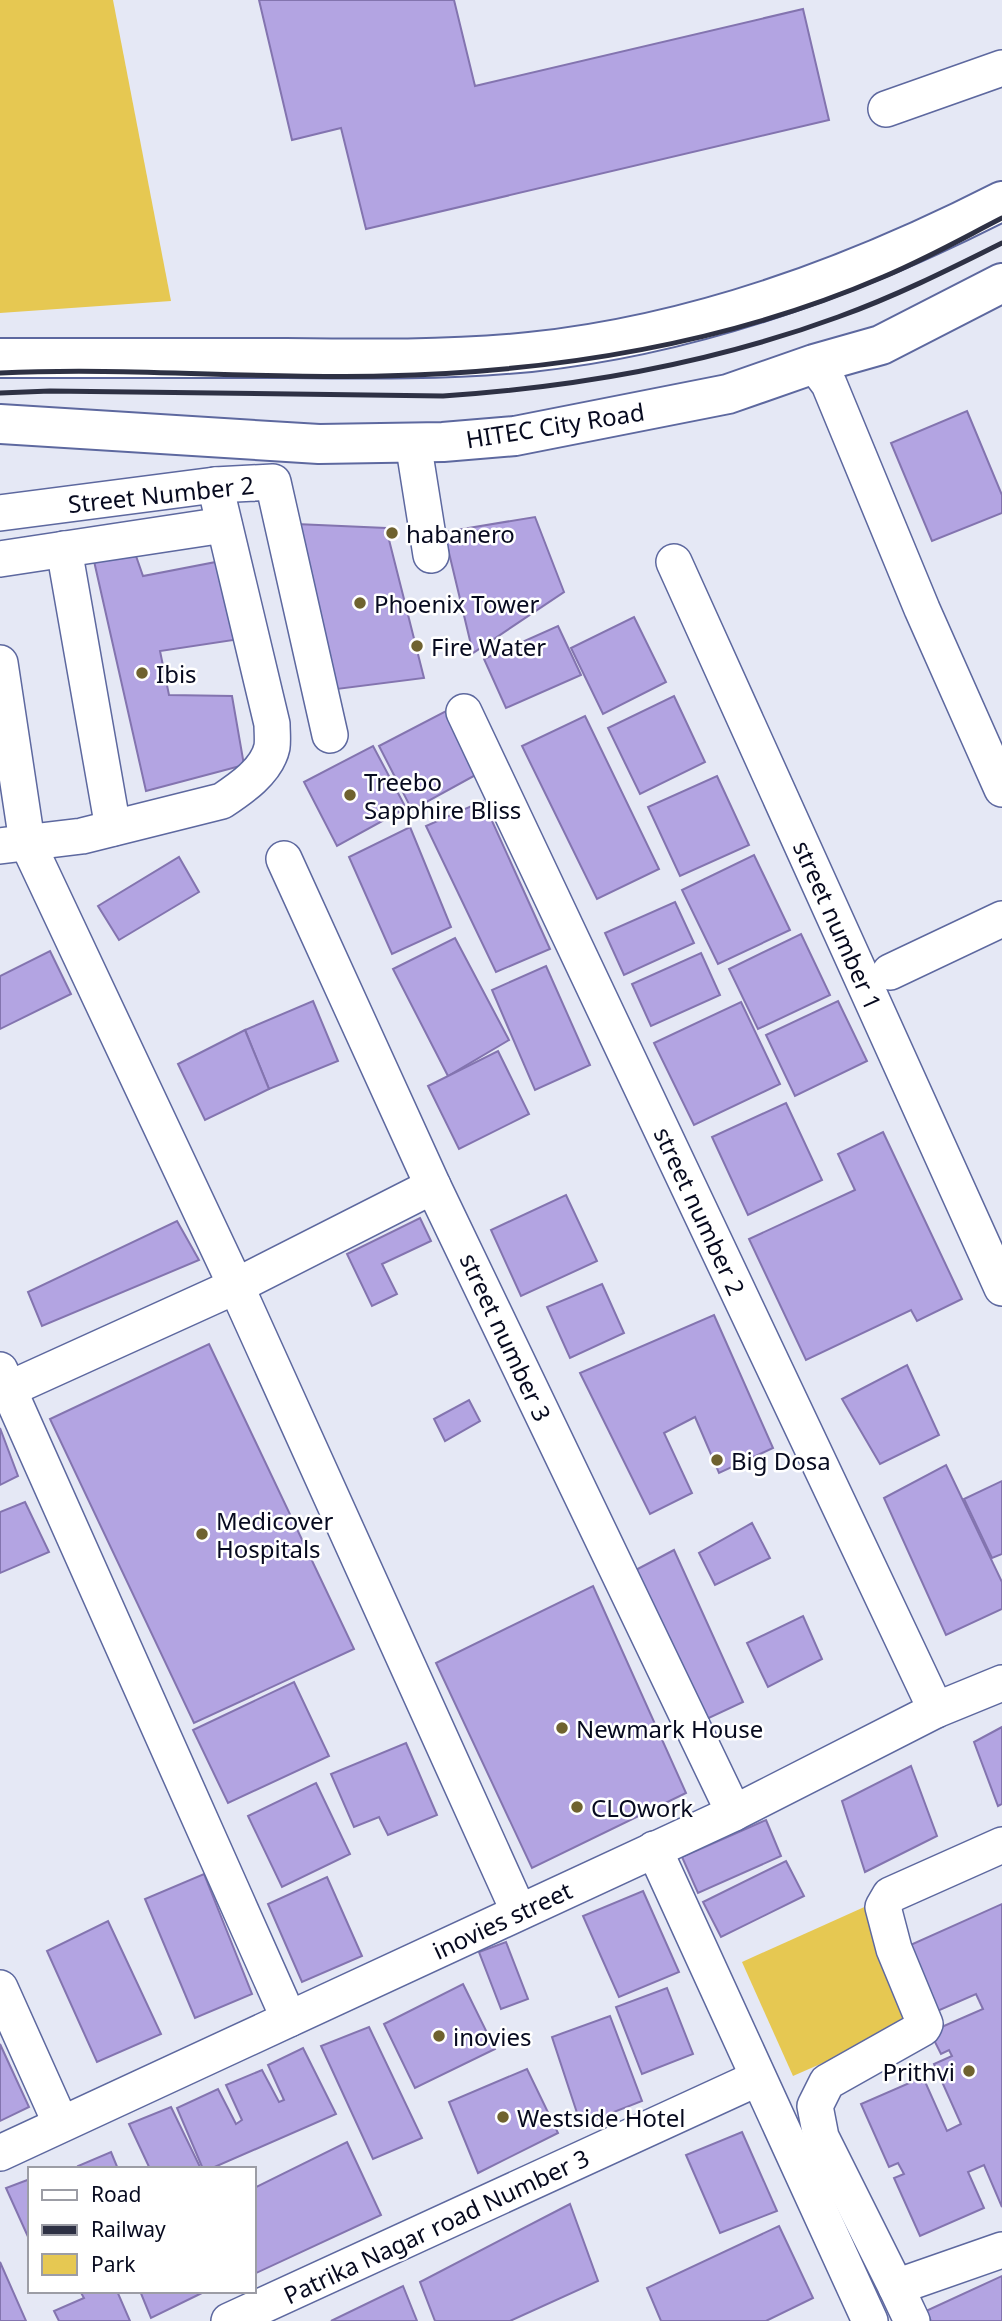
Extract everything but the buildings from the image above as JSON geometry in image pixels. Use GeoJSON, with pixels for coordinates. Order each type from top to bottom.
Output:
{"type":"FeatureCollection","features":[{"type":"Feature","properties":{"kind":"main road"},"geometry":{"type":"LineString","coordinates":[[0,358],[409,359],[531,351],[596,341],[700,320],[824,281],[947,229],[1002,201]]}},
{"type":"Feature","properties":{"kind":"main road","name":"HITEC City Road"},"geometry":{"type":"LineString","coordinates":[[0,424],[319,444],[443,442],[528,433],[728,394],[814,364],[881,345],[1002,284]]}},
{"type":"Feature","properties":{"kind":"street"},"geometry":{"type":"LineString","coordinates":[[886,109],[1002,68]]}},
{"type":"Feature","properties":{"kind":"street"},"geometry":{"type":"LineString","coordinates":[[814,364],[829,384],[922,609],[1002,789]]}},
{"type":"Feature","properties":{"kind":"street"},"geometry":{"type":"LineString","coordinates":[[413,442],[431,555]]}},
{"type":"Feature","properties":{"kind":"street","name":"Street Number 2"},"geometry":{"type":"LineString","coordinates":[[0,513],[215,485],[281,481],[335,725]]}},
{"type":"Feature","properties":{"kind":"street"},"geometry":{"type":"LineString","coordinates":[[14,844],[82,836],[222,801],[263,766],[272,748],[272,724],[215,485]]}},
{"type":"Feature","properties":{"kind":"street"},"geometry":{"type":"LineString","coordinates":[[0,559],[224,525]]}},
{"type":"Feature","properties":{"kind":"street"},"geometry":{"type":"LineString","coordinates":[[64,549],[113,828]]}},
{"type":"Feature","properties":{"kind":"street","name":"street number 1"},"geometry":{"type":"LineString","coordinates":[[674,562],[1002,1288]]}},
{"type":"Feature","properties":{"kind":"street"},"geometry":{"type":"LineString","coordinates":[[0,663],[14,844],[236,1286],[519,1912]]}},
{"type":"Feature","properties":{"kind":"street","name":"street number 2"},"geometry":{"type":"LineString","coordinates":[[464,712],[936,1710]]}},
{"type":"Feature","properties":{"kind":"street","name":"street number 3"},"geometry":{"type":"LineString","coordinates":[[284,859],[433,1186],[734,1813]]}},
{"type":"Feature","properties":{"kind":"street"},"geometry":{"type":"LineString","coordinates":[[890,972],[1002,919]]}},
{"type":"Feature","properties":{"kind":"street"},"geometry":{"type":"LineString","coordinates":[[289,2019],[5,1379],[236,1286],[433,1186]]}},
{"type":"Feature","properties":{"kind":"street","name":"inovies street"},"geometry":{"type":"LineString","coordinates":[[0,2153],[734,1813],[936,1710],[1002,1682]]}},
{"type":"Feature","properties":{"kind":"street"},"geometry":{"type":"LineString","coordinates":[[912,2321],[821,2137],[815,2106],[827,2082],[923,2028],[925,2024],[925,2017],[894,1949],[883,1907],[890,1895],[1002,1845]]}},
{"type":"Feature","properties":{"kind":"street"},"geometry":{"type":"LineString","coordinates":[[654,1849],[870,2321]]}},
{"type":"Feature","properties":{"kind":"street"},"geometry":{"type":"LineString","coordinates":[[0,1988],[61,2124]]}},
{"type":"Feature","properties":{"kind":"street","name":"Patrika Nagar road Number 3"},"geometry":{"type":"LineString","coordinates":[[229,2321],[758,2078]]}},
{"type":"Feature","properties":{"kind":"street"},"geometry":{"type":"LineString","coordinates":[[896,2287],[1002,2250]]}},
{"type":"Feature","properties":{"kind":"green space"},"geometry":{"type":"Polygon","coordinates":[[[0,0],[113,0],[171,301],[0,313],[0,0]]]}},
{"type":"Feature","properties":{"kind":"green space"},"geometry":{"type":"Polygon","coordinates":[[[871,1904],[923,2019],[793,2076],[742,1962],[871,1904]]]}},
{"type":"Feature","properties":{"kind":"railway"},"geometry":{"type":"LineString","coordinates":[[0,373],[95,371],[382,376],[574,361],[700,337],[823,301],[883,277],[1002,218]]}},
{"type":"Feature","properties":{"kind":"railway"},"geometry":{"type":"LineString","coordinates":[[0,393],[50,391],[443,396],[594,379],[692,360],[790,334],[880,301],[1002,243]]}},
{"type":"Feature","properties":{"kind":"place","name":"habanero"},"geometry":{"type":"Point","coordinates":[392,533]}},
{"type":"Feature","properties":{"kind":"place","name":"Phoenix Tower"},"geometry":{"type":"Point","coordinates":[360,603]}},
{"type":"Feature","properties":{"kind":"place","name":"Fire Water"},"geometry":{"type":"Point","coordinates":[417,646]}},
{"type":"Feature","properties":{"kind":"place","name":"Ibis"},"geometry":{"type":"Point","coordinates":[142,673]}},
{"type":"Feature","properties":{"kind":"place","name":"Treebo Sapphire Bliss"},"geometry":{"type":"Point","coordinates":[350,795]}},
{"type":"Feature","properties":{"kind":"place","name":"Big Dosa"},"geometry":{"type":"Point","coordinates":[717,1460]}},
{"type":"Feature","properties":{"kind":"place","name":"Medicover Hospitals"},"geometry":{"type":"Point","coordinates":[202,1534]}},
{"type":"Feature","properties":{"kind":"place","name":"Newmark House"},"geometry":{"type":"Point","coordinates":[562,1728]}},
{"type":"Feature","properties":{"kind":"place","name":"CLOwork"},"geometry":{"type":"Point","coordinates":[577,1807]}},
{"type":"Feature","properties":{"kind":"place","name":"inovies"},"geometry":{"type":"Point","coordinates":[439,2036]}},
{"type":"Feature","properties":{"kind":"place","name":"Prithvi"},"geometry":{"type":"Point","coordinates":[969,2071]}},
{"type":"Feature","properties":{"kind":"place","name":"Westside Hotel"},"geometry":{"type":"Point","coordinates":[503,2117]}}]}
